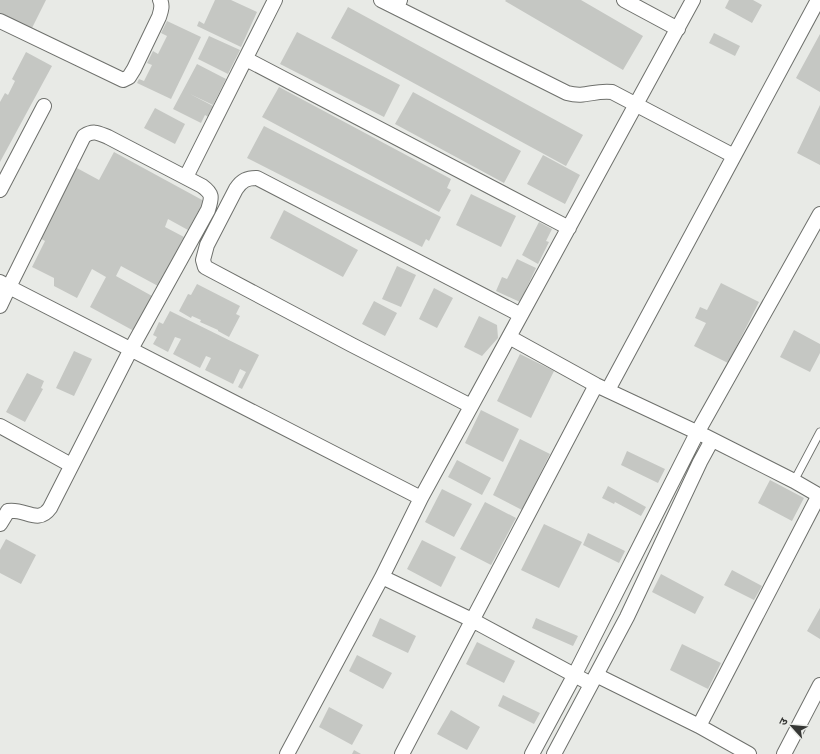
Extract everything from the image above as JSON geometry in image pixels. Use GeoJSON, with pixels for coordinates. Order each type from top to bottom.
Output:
{"type":"FeatureCollection","features":[{"type":"Feature","properties":{"kind":"street"},"geometry":{"type":"LineString","coordinates":[[0,21],[123,80],[129,77],[134,70],[159,17],[162,10],[160,0]]}},
{"type":"Feature","properties":{"kind":"street"},"geometry":{"type":"LineString","coordinates":[[186,177],[276,0]]}},
{"type":"Feature","properties":{"kind":"street"},"geometry":{"type":"LineString","coordinates":[[382,0],[398,4],[567,93],[577,96],[602,91],[612,92],[734,156]]}},
{"type":"Feature","properties":{"kind":"street"},"geometry":{"type":"LineString","coordinates":[[624,0],[678,29]]}},
{"type":"Feature","properties":{"kind":"street"},"geometry":{"type":"LineString","coordinates":[[287,754],[382,577],[421,498],[693,0]]}},
{"type":"Feature","properties":{"kind":"street"},"geometry":{"type":"LineString","coordinates":[[402,754],[472,620],[734,156],[818,0]]}},
{"type":"Feature","properties":{"kind":"street"},"geometry":{"type":"LineString","coordinates":[[246,59],[569,228]]}},
{"type":"Feature","properties":{"kind":"street"},"geometry":{"type":"LineString","coordinates":[[0,190],[44,106]]}},
{"type":"Feature","properties":{"kind":"street"},"geometry":{"type":"LineString","coordinates":[[0,306],[4,284],[84,136],[91,132],[103,135],[186,177],[210,191],[212,198],[208,210],[132,349],[46,513],[41,516],[36,516],[16,510],[8,511],[0,524]]}},
{"type":"Feature","properties":{"kind":"street"},"geometry":{"type":"LineString","coordinates":[[471,406],[205,267],[203,260],[207,245],[236,189],[241,182],[248,178],[257,178],[521,315]]}},
{"type":"Feature","properties":{"kind":"street"},"geometry":{"type":"LineString","coordinates":[[532,754],[574,676],[697,433],[820,214]]}},
{"type":"Feature","properties":{"kind":"street"},"geometry":{"type":"LineString","coordinates":[[4,284],[421,498]]}},
{"type":"Feature","properties":{"kind":"street"},"geometry":{"type":"LineString","coordinates":[[509,337],[602,388],[712,440],[794,481],[820,496],[699,726]]}},
{"type":"Feature","properties":{"kind":"street"},"geometry":{"type":"LineString","coordinates":[[0,426],[71,465]]}},
{"type":"Feature","properties":{"kind":"street"},"geometry":{"type":"LineString","coordinates":[[554,754],[627,617],[700,462],[712,440]]}},
{"type":"Feature","properties":{"kind":"street"},"geometry":{"type":"LineString","coordinates":[[382,577],[472,620],[574,676],[594,680],[699,726],[748,754]]}},
{"type":"Feature","properties":{"kind":"street"},"geometry":{"type":"LineString","coordinates":[[784,754],[820,685]]}},
{"type":"Feature","properties":{"kind":"lane"},"geometry":{"type":"LineString","coordinates":[[794,481],[820,432]]}},
{"type":"Feature","properties":{"kind":"building"},"geometry":{"type":"Polygon","coordinates":[[[0,0],[46,0],[31,30],[0,14],[0,0]]]}},
{"type":"Feature","properties":{"kind":"building"},"geometry":{"type":"Polygon","coordinates":[[[215,0],[231,0],[257,12],[241,47],[197,26],[199,21],[204,24],[215,0]]]}},
{"type":"Feature","properties":{"kind":"building"},"geometry":{"type":"Polygon","coordinates":[[[581,0],[643,36],[623,70],[505,1],[581,0]]]}},
{"type":"Feature","properties":{"kind":"building"},"geometry":{"type":"Polygon","coordinates":[[[729,0],[753,0],[762,5],[752,23],[725,8],[729,0]]]}},
{"type":"Feature","properties":{"kind":"building"},"geometry":{"type":"Polygon","coordinates":[[[348,7],[583,135],[566,166],[331,38],[348,7]]]}},
{"type":"Feature","properties":{"kind":"building"},"geometry":{"type":"Polygon","coordinates":[[[167,21],[201,37],[171,99],[137,83],[139,79],[144,81],[152,65],[147,63],[153,51],[158,54],[167,36],[161,33],[167,21]]]}},
{"type":"Feature","properties":{"kind":"building"},"geometry":{"type":"Polygon","coordinates":[[[297,32],[400,85],[384,117],[280,64],[297,32]]]}},
{"type":"Feature","properties":{"kind":"building"},"geometry":{"type":"Polygon","coordinates":[[[714,33],[740,46],[735,56],[709,43],[714,33]]]}},
{"type":"Feature","properties":{"kind":"building"},"geometry":{"type":"Polygon","coordinates":[[[820,34],[820,92],[796,78],[820,34]]]}},
{"type":"Feature","properties":{"kind":"building"},"geometry":{"type":"Polygon","coordinates":[[[209,36],[240,50],[228,74],[198,59],[209,36]]]}},
{"type":"Feature","properties":{"kind":"building"},"geometry":{"type":"Polygon","coordinates":[[[26,52],[52,66],[0,162],[0,102],[5,93],[8,95],[15,81],[12,79],[26,52]]]}},
{"type":"Feature","properties":{"kind":"building"},"geometry":{"type":"Polygon","coordinates":[[[197,64],[226,79],[213,105],[190,94],[215,107],[210,118],[205,115],[201,123],[173,109],[197,64]]]}},
{"type":"Feature","properties":{"kind":"building"},"geometry":{"type":"Polygon","coordinates":[[[279,87],[451,179],[447,188],[451,190],[439,212],[262,117],[279,87]]]}},
{"type":"Feature","properties":{"kind":"building"},"geometry":{"type":"Polygon","coordinates":[[[413,92],[521,151],[504,183],[395,124],[413,92]]]}},
{"type":"Feature","properties":{"kind":"building"},"geometry":{"type":"Polygon","coordinates":[[[820,105],[820,165],[797,153],[820,105]]]}},
{"type":"Feature","properties":{"kind":"building"},"geometry":{"type":"Polygon","coordinates":[[[155,108],[185,124],[175,144],[144,128],[155,108]]]}},
{"type":"Feature","properties":{"kind":"building"},"geometry":{"type":"Polygon","coordinates":[[[264,126],[441,217],[429,241],[426,239],[422,247],[247,158],[264,126]]]}},
{"type":"Feature","properties":{"kind":"building"},"geometry":{"type":"Polygon","coordinates":[[[114,152],[204,201],[188,230],[168,219],[165,227],[184,237],[158,286],[121,266],[116,276],[152,296],[134,331],[90,307],[106,277],[92,269],[77,298],[54,286],[54,278],[32,267],[45,241],[38,237],[75,167],[99,180],[114,152]]]}},
{"type":"Feature","properties":{"kind":"building"},"geometry":{"type":"Polygon","coordinates":[[[543,155],[580,175],[565,204],[527,184],[543,155]]]}},
{"type":"Feature","properties":{"kind":"building"},"geometry":{"type":"Polygon","coordinates":[[[471,194],[516,216],[501,247],[456,225],[471,194]]]}},
{"type":"Feature","properties":{"kind":"building"},"geometry":{"type":"Polygon","coordinates":[[[284,210],[358,250],[343,277],[270,238],[284,210]]]}},
{"type":"Feature","properties":{"kind":"building"},"geometry":{"type":"Polygon","coordinates":[[[539,222],[552,229],[546,241],[549,242],[538,264],[522,255],[539,222]]]}},
{"type":"Feature","properties":{"kind":"building"},"geometry":{"type":"Polygon","coordinates":[[[517,259],[536,268],[520,302],[496,291],[502,277],[507,279],[517,259]]]}},
{"type":"Feature","properties":{"kind":"building"},"geometry":{"type":"Polygon","coordinates":[[[397,266],[416,275],[401,307],[382,299],[397,266]]]}},
{"type":"Feature","properties":{"kind":"building"},"geometry":{"type":"Polygon","coordinates":[[[721,283],[759,302],[728,363],[694,346],[706,323],[695,318],[700,307],[707,310],[721,283]]]}},
{"type":"Feature","properties":{"kind":"building"},"geometry":{"type":"Polygon","coordinates":[[[197,284],[240,306],[236,314],[240,316],[229,337],[200,322],[201,320],[192,316],[191,318],[179,311],[188,294],[191,295],[197,284]]]}},
{"type":"Feature","properties":{"kind":"building"},"geometry":{"type":"Polygon","coordinates":[[[434,288],[453,298],[437,328],[419,319],[434,288]]]}},
{"type":"Feature","properties":{"kind":"building"},"geometry":{"type":"Polygon","coordinates":[[[374,301],[397,313],[385,336],[362,324],[374,301]]]}},
{"type":"Feature","properties":{"kind":"building"},"geometry":{"type":"Polygon","coordinates":[[[170,311],[259,355],[242,389],[238,387],[246,372],[240,369],[233,384],[205,370],[211,358],[206,356],[200,368],[173,354],[181,339],[175,337],[168,352],[153,344],[157,337],[153,335],[159,322],[163,324],[170,311]]]}},
{"type":"Feature","properties":{"kind":"building"},"geometry":{"type":"Polygon","coordinates":[[[479,316],[497,325],[498,338],[482,356],[464,347],[479,316]]]}},
{"type":"Feature","properties":{"kind":"building"},"geometry":{"type":"Polygon","coordinates":[[[794,330],[820,344],[820,353],[810,372],[780,357],[794,330]]]}},
{"type":"Feature","properties":{"kind":"building"},"geometry":{"type":"Polygon","coordinates":[[[74,351],[92,359],[74,396],[56,388],[74,351]]]}},
{"type":"Feature","properties":{"kind":"building"},"geometry":{"type":"Polygon","coordinates":[[[520,354],[554,371],[531,418],[497,401],[520,354]]]}},
{"type":"Feature","properties":{"kind":"building"},"geometry":{"type":"Polygon","coordinates":[[[27,373],[44,381],[41,388],[43,389],[25,422],[6,412],[27,373]]]}},
{"type":"Feature","properties":{"kind":"building"},"geometry":{"type":"Polygon","coordinates":[[[481,410],[519,429],[503,462],[465,443],[481,410]]]}},
{"type":"Feature","properties":{"kind":"building"},"geometry":{"type":"Polygon","coordinates":[[[520,439],[550,454],[522,510],[493,495],[520,439]]]}},
{"type":"Feature","properties":{"kind":"building"},"geometry":{"type":"Polygon","coordinates":[[[627,451],[665,469],[658,483],[621,465],[627,451]]]}},
{"type":"Feature","properties":{"kind":"building"},"geometry":{"type":"Polygon","coordinates":[[[457,460],[491,478],[482,495],[448,477],[457,460]]]}},
{"type":"Feature","properties":{"kind":"building"},"geometry":{"type":"Polygon","coordinates":[[[770,480],[804,498],[792,521],[758,503],[770,480]]]}},
{"type":"Feature","properties":{"kind":"building"},"geometry":{"type":"Polygon","coordinates":[[[608,486],[646,507],[641,516],[615,502],[614,504],[602,498],[608,486]]]}},
{"type":"Feature","properties":{"kind":"building"},"geometry":{"type":"Polygon","coordinates":[[[442,489],[472,504],[454,537],[425,522],[442,489]]]}},
{"type":"Feature","properties":{"kind":"building"},"geometry":{"type":"Polygon","coordinates":[[[485,502],[516,518],[491,565],[460,549],[485,502]]]}},
{"type":"Feature","properties":{"kind":"building"},"geometry":{"type":"Polygon","coordinates":[[[544,524],[582,542],[559,588],[521,570],[544,524]]]}},
{"type":"Feature","properties":{"kind":"building"},"geometry":{"type":"Polygon","coordinates":[[[588,533],[625,551],[619,563],[583,545],[588,533]]]}},
{"type":"Feature","properties":{"kind":"building"},"geometry":{"type":"Polygon","coordinates":[[[6,539],[36,555],[21,584],[0,573],[0,550],[6,539]]]}},
{"type":"Feature","properties":{"kind":"building"},"geometry":{"type":"Polygon","coordinates":[[[422,540],[456,557],[441,587],[407,569],[422,540]]]}},
{"type":"Feature","properties":{"kind":"building"},"geometry":{"type":"Polygon","coordinates":[[[732,570],[762,586],[754,600],[724,585],[732,570]]]}},
{"type":"Feature","properties":{"kind":"building"},"geometry":{"type":"Polygon","coordinates":[[[661,574],[704,597],[695,614],[652,592],[661,574]]]}},
{"type":"Feature","properties":{"kind":"building"},"geometry":{"type":"Polygon","coordinates":[[[820,608],[820,639],[807,631],[820,608]]]}},
{"type":"Feature","properties":{"kind":"building"},"geometry":{"type":"Polygon","coordinates":[[[380,618],[416,636],[408,653],[372,636],[380,618]]]}},
{"type":"Feature","properties":{"kind":"building"},"geometry":{"type":"Polygon","coordinates":[[[536,618],[578,636],[573,646],[532,628],[536,618]]]}},
{"type":"Feature","properties":{"kind":"building"},"geometry":{"type":"Polygon","coordinates":[[[477,642],[515,661],[504,683],[466,664],[477,642]]]}},
{"type":"Feature","properties":{"kind":"building"},"geometry":{"type":"Polygon","coordinates":[[[682,644],[721,663],[708,689],[670,670],[682,644]]]}},
{"type":"Feature","properties":{"kind":"building"},"geometry":{"type":"Polygon","coordinates":[[[357,655],[392,673],[383,689],[349,671],[357,655]]]}},
{"type":"Feature","properties":{"kind":"building"},"geometry":{"type":"Polygon","coordinates":[[[503,695],[540,713],[534,724],[498,706],[503,695]]]}},
{"type":"Feature","properties":{"kind":"building"},"geometry":{"type":"Polygon","coordinates":[[[329,707],[363,725],[352,745],[319,727],[329,707]]]}},
{"type":"Feature","properties":{"kind":"building"},"geometry":{"type":"Polygon","coordinates":[[[451,710],[480,727],[467,750],[437,734],[451,710]]]}},
{"type":"Feature","properties":{"kind":"building"},"geometry":{"type":"Polygon","coordinates":[[[354,750],[361,754],[352,754],[354,750]]]}}]}
